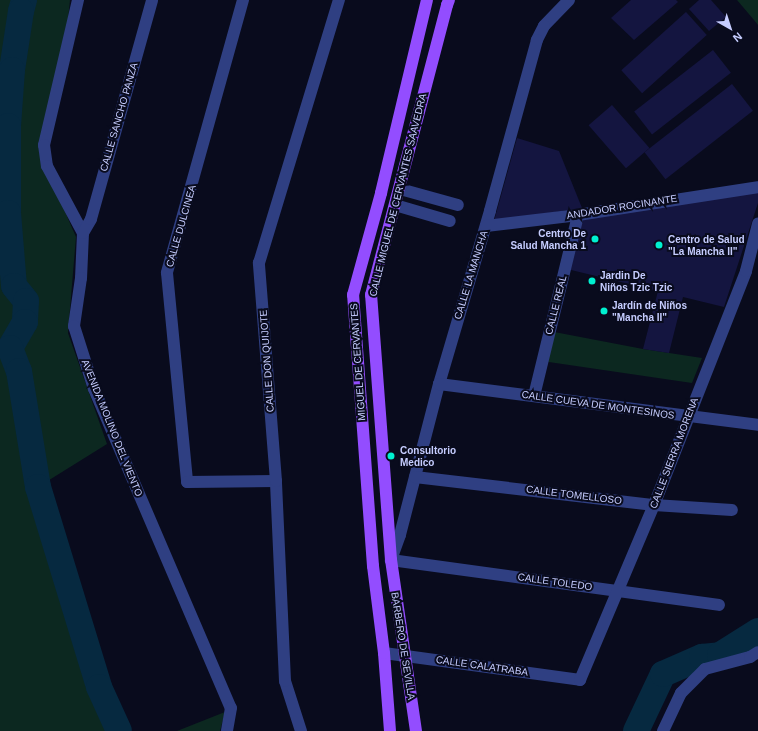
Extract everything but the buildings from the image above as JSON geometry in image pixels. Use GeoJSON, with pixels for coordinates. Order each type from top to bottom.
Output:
{"type":"FeatureCollection","features":[{"type":"Feature","properties":{"kind":"main road","name":"MIGUEL DE CERVANTES"},"geometry":{"type":"LineString","coordinates":[[390,731],[384,653],[373,566],[353,294],[381,193],[427,0]]}},
{"type":"Feature","properties":{"kind":"main road","name":"CALLE MIGUEL DE CERVANTES SAAVEDRA"},"geometry":{"type":"LineString","coordinates":[[391,560],[371,295],[449,0]]}},
{"type":"Feature","properties":{"kind":"main road","name":"BARBERO DE SEVILLA"},"geometry":{"type":"LineString","coordinates":[[391,560],[416,731]]}},
{"type":"Feature","properties":{"kind":"street"},"geometry":{"type":"LineString","coordinates":[[78,0],[44,145],[47,166],[83,233]]}},
{"type":"Feature","properties":{"kind":"street","name":"CALLE SANCHO PANZA"},"geometry":{"type":"LineString","coordinates":[[83,233],[90,219],[152,0]]}},
{"type":"Feature","properties":{"kind":"street","name":"CALLE DULCINEA"},"geometry":{"type":"LineString","coordinates":[[243,0],[168,273],[187,482],[276,481]]}},
{"type":"Feature","properties":{"kind":"street","name":"CALLE DON QUIJOTE"},"geometry":{"type":"LineString","coordinates":[[301,731],[285,681],[276,481],[259,262],[340,0]]}},
{"type":"Feature","properties":{"kind":"street","name":"CALLE LA MANCHA"},"geometry":{"type":"LineString","coordinates":[[391,560],[400,535],[439,384],[486,226],[537,40],[544,26],[569,0]]}},
{"type":"Feature","properties":{"kind":"street","name":"ANDADOR ROCINANTE"},"geometry":{"type":"LineString","coordinates":[[486,226],[578,215],[758,187]]}},
{"type":"Feature","properties":{"kind":"street"},"geometry":{"type":"LineString","coordinates":[[400,189],[458,205]]}},
{"type":"Feature","properties":{"kind":"street"},"geometry":{"type":"LineString","coordinates":[[395,205],[450,222]]}},
{"type":"Feature","properties":{"kind":"street","name":"CALLE REAL"},"geometry":{"type":"LineString","coordinates":[[534,396],[578,215]]}},
{"type":"Feature","properties":{"kind":"street","name":"CALLE SIERRA MORENA"},"geometry":{"type":"LineString","coordinates":[[580,680],[654,505],[746,271],[758,224]]}},
{"type":"Feature","properties":{"kind":"street","name":"AVENIDA MOLINO DEL VIENTO"},"geometry":{"type":"LineString","coordinates":[[83,233],[81,278],[74,326],[94,389],[231,708],[227,731]]}},
{"type":"Feature","properties":{"kind":"street","name":"CALLE CUEVA DE MONTESINOS"},"geometry":{"type":"LineString","coordinates":[[439,384],[758,425]]}},
{"type":"Feature","properties":{"kind":"street","name":"CALLE TOMELLOSO"},"geometry":{"type":"LineString","coordinates":[[415,477],[654,505],[732,510]]}},
{"type":"Feature","properties":{"kind":"street","name":"CALLE TOLEDO"},"geometry":{"type":"LineString","coordinates":[[391,560],[719,604]]}},
{"type":"Feature","properties":{"kind":"street"},"geometry":{"type":"LineString","coordinates":[[663,731],[681,693],[705,669],[750,657],[758,652]]}},
{"type":"Feature","properties":{"kind":"street","name":"CALLE CALATRABA"},"geometry":{"type":"LineString","coordinates":[[384,653],[580,680]]}},
{"type":"Feature","properties":{"kind":"green space"},"geometry":{"type":"Polygon","coordinates":[[[0,0],[70,0],[67,30],[39,152],[76,237],[68,333],[107,444],[38,487],[98,683],[120,731],[0,731],[0,0]]]}},
{"type":"Feature","properties":{"kind":"green space"},"geometry":{"type":"Polygon","coordinates":[[[737,0],[758,0],[758,25],[754,20],[737,0]]]}},
{"type":"Feature","properties":{"kind":"green space"},"geometry":{"type":"Polygon","coordinates":[[[549,331],[643,349],[702,358],[692,383],[542,361],[549,331]]]}},
{"type":"Feature","properties":{"kind":"green space"},"geometry":{"type":"Polygon","coordinates":[[[225,712],[220,731],[177,731],[225,712]]]}},
{"type":"Feature","properties":{"kind":"waterway"},"geometry":{"type":"LineString","coordinates":[[24,0],[12,70],[8,126],[8,213],[14,286],[26,301],[25,322],[10,348],[19,371],[38,487],[99,687],[119,731]]}},
{"type":"Feature","properties":{"kind":"waterway"},"geometry":{"type":"LineString","coordinates":[[636,731],[663,674],[702,657],[720,655],[758,631]]}},
{"type":"Feature","properties":{"kind":"place","name":"Centro De Salud Mancha 1"},"geometry":{"type":"Point","coordinates":[595,239]}},
{"type":"Feature","properties":{"kind":"place","name":"Centro de Salud \"La Mancha II\""},"geometry":{"type":"Point","coordinates":[659,245]}},
{"type":"Feature","properties":{"kind":"place","name":"Jardin De Niños Tzic Tzic"},"geometry":{"type":"Point","coordinates":[592,281]}},
{"type":"Feature","properties":{"kind":"place","name":"Jardín de Niños \"Mancha II\""},"geometry":{"type":"Point","coordinates":[604,311]}},
{"type":"Feature","properties":{"kind":"place","name":"Consultorio Medico"},"geometry":{"type":"Point","coordinates":[391,456]}}]}
